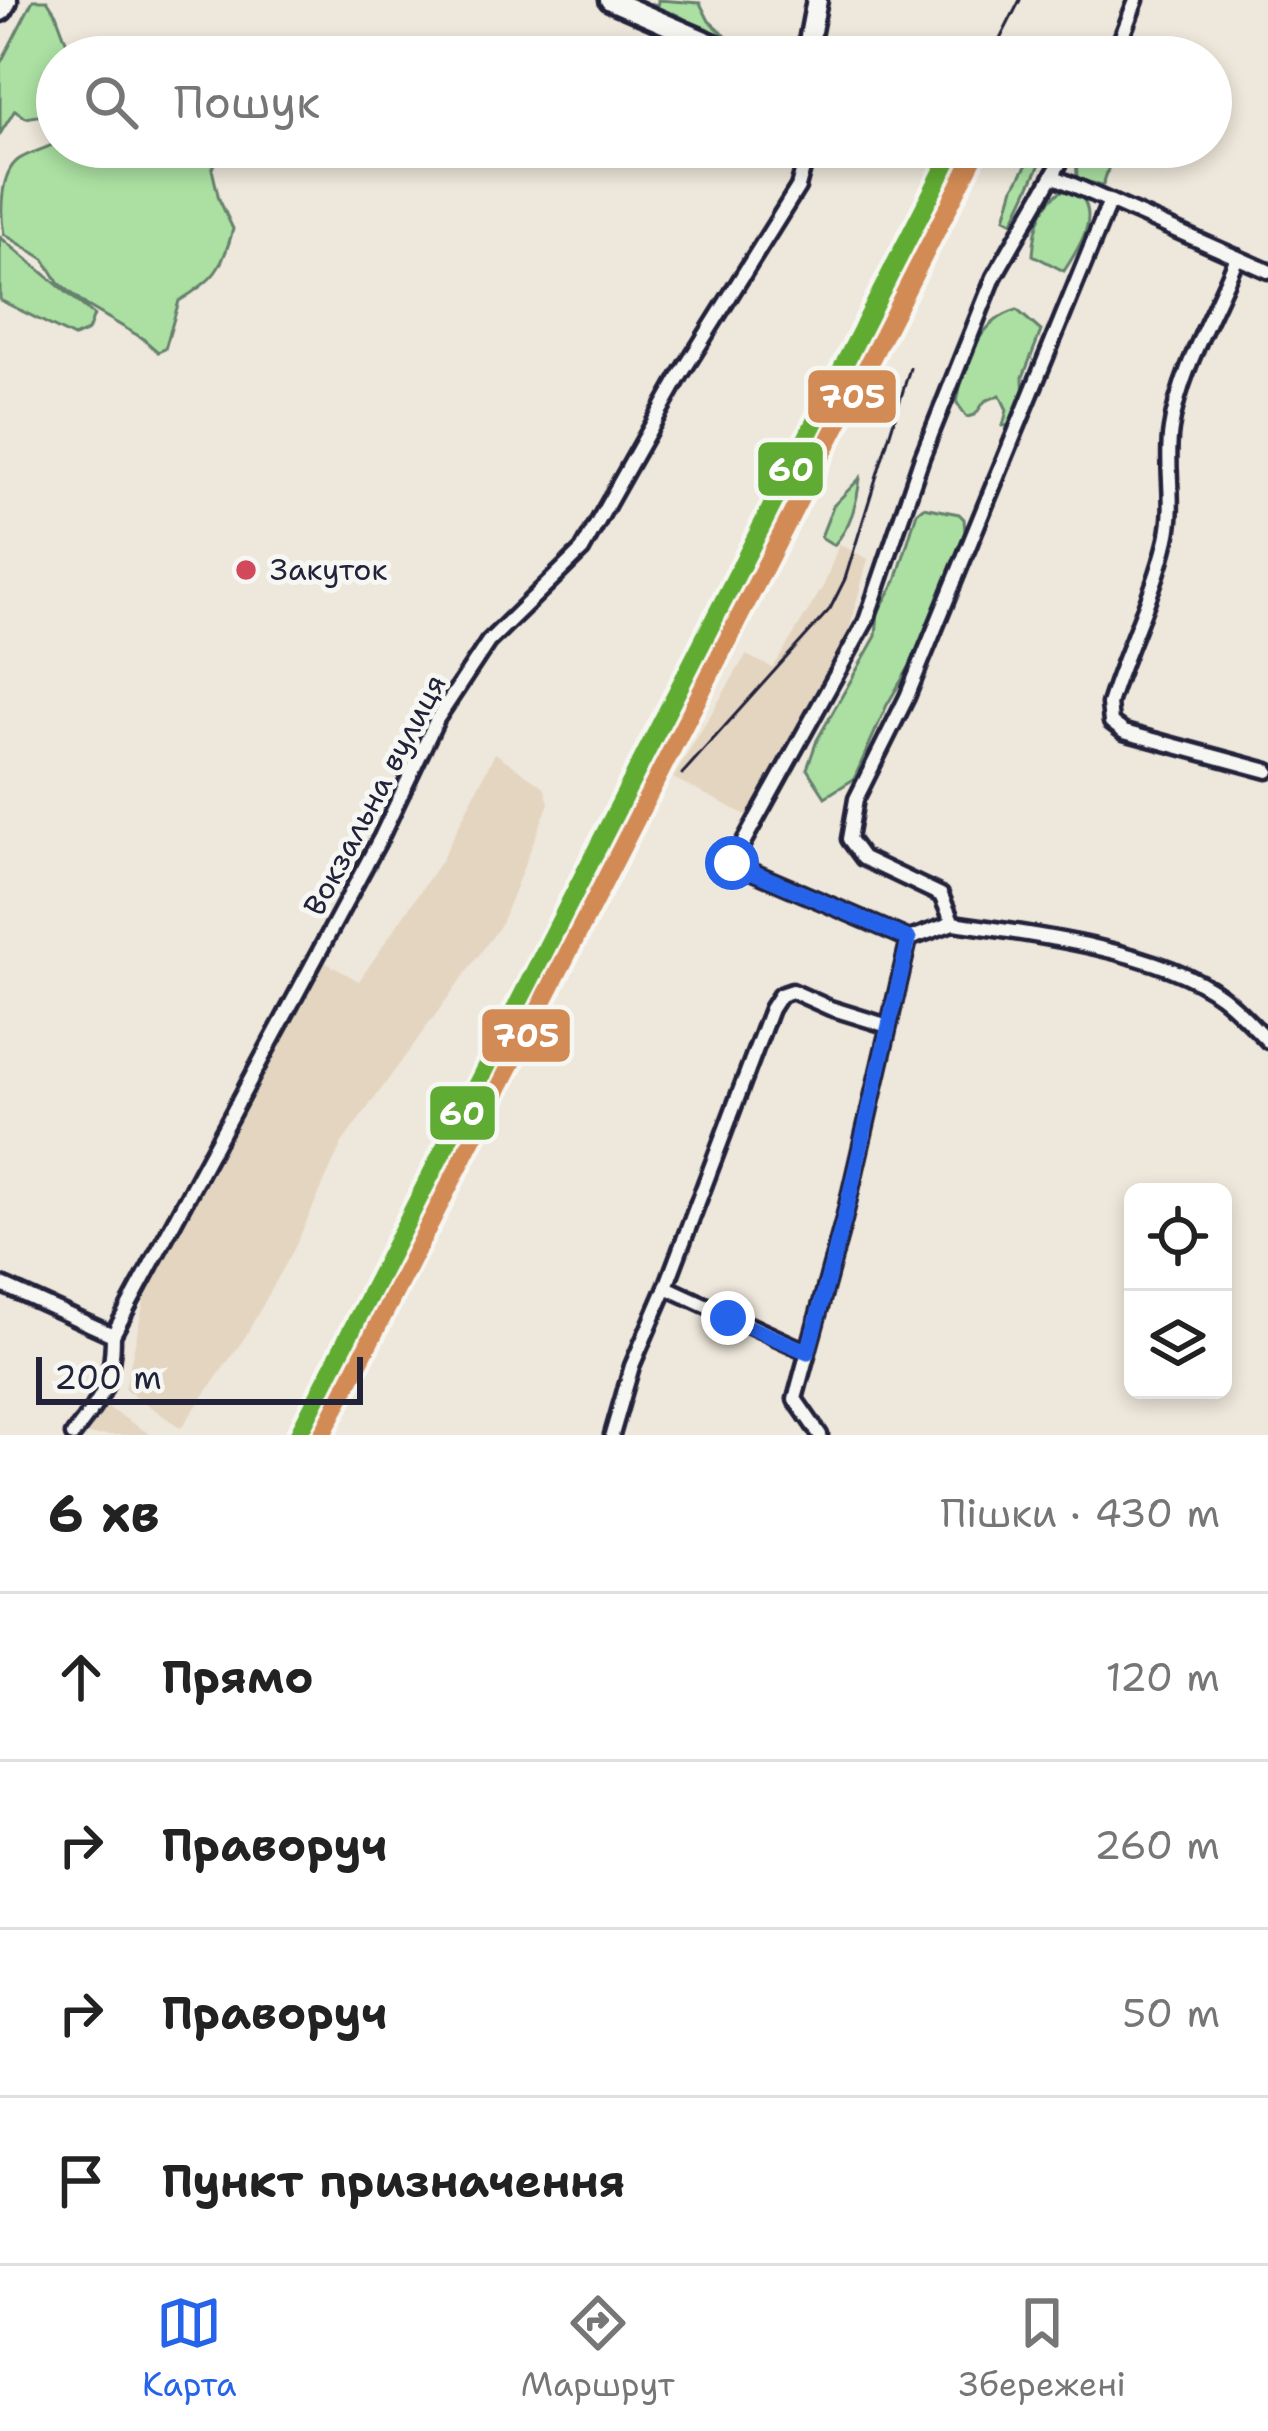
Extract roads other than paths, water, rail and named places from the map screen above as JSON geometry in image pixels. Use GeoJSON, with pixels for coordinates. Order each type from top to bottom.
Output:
{"type":"FeatureCollection","features":[{"type":"Feature","properties":{"kind":"street"},"geometry":{"type":"LineString","coordinates":[[610,0],[693,36]]}},
{"type":"Feature","properties":{"kind":"street"},"geometry":{"type":"LineString","coordinates":[[810,36],[818,0]]}},
{"type":"Feature","properties":{"kind":"street"},"geometry":{"type":"LineString","coordinates":[[1122,36],[1136,0]]}},
{"type":"Feature","properties":{"kind":"street","name":"Вокзальна вулиця"},"geometry":{"type":"LineString","coordinates":[[73,1435],[108,1385],[113,1335],[381,837],[437,719],[488,642],[582,550],[680,376],[798,187],[803,168]]}},
{"type":"Feature","properties":{"kind":"street"},"geometry":{"type":"LineString","coordinates":[[1059,168],[988,292],[922,458],[866,621],[732,863],[909,939],[953,923],[1056,937],[1184,975],[1220,995],[1268,1041]]}},
{"type":"Feature","properties":{"kind":"street"},"geometry":{"type":"LineString","coordinates":[[1054,177],[1268,271]]}},
{"type":"Feature","properties":{"kind":"street"},"geometry":{"type":"LineString","coordinates":[[953,923],[941,895],[863,857],[849,839],[850,820],[907,698],[1109,203]]}},
{"type":"Feature","properties":{"kind":"street"},"geometry":{"type":"LineString","coordinates":[[1237,257],[1184,377],[1169,437],[1172,504],[1168,538],[1109,704],[1111,722],[1124,732],[1268,771]]}},
{"type":"Feature","properties":{"kind":"street"},"geometry":{"type":"LineString","coordinates":[[820,1435],[795,1399],[844,1219],[909,939]]}},
{"type":"Feature","properties":{"kind":"street"},"geometry":{"type":"LineString","coordinates":[[612,1435],[632,1366],[780,995],[792,991],[888,1026]]}},
{"type":"Feature","properties":{"kind":"street"},"geometry":{"type":"LineString","coordinates":[[0,1284],[113,1335]]}},
{"type":"Feature","properties":{"kind":"street"},"geometry":{"type":"LineString","coordinates":[[667,1287],[808,1352]]}},
{"type":"Feature","properties":{"kind":"railway"},"geometry":{"type":"LineString","coordinates":[[1002,36],[1020,0]]}},
{"type":"Feature","properties":{"kind":"railway"},"geometry":{"type":"LineString","coordinates":[[618,792],[934,168]]}},
{"type":"Feature","properties":{"kind":"railway"},"geometry":{"type":"LineString","coordinates":[[682,774],[830,609],[845,579],[910,368]]}},
{"type":"Feature","properties":{"kind":"place","name":"Закуток"},"geometry":{"type":"Point","coordinates":[246,570]}}]}
